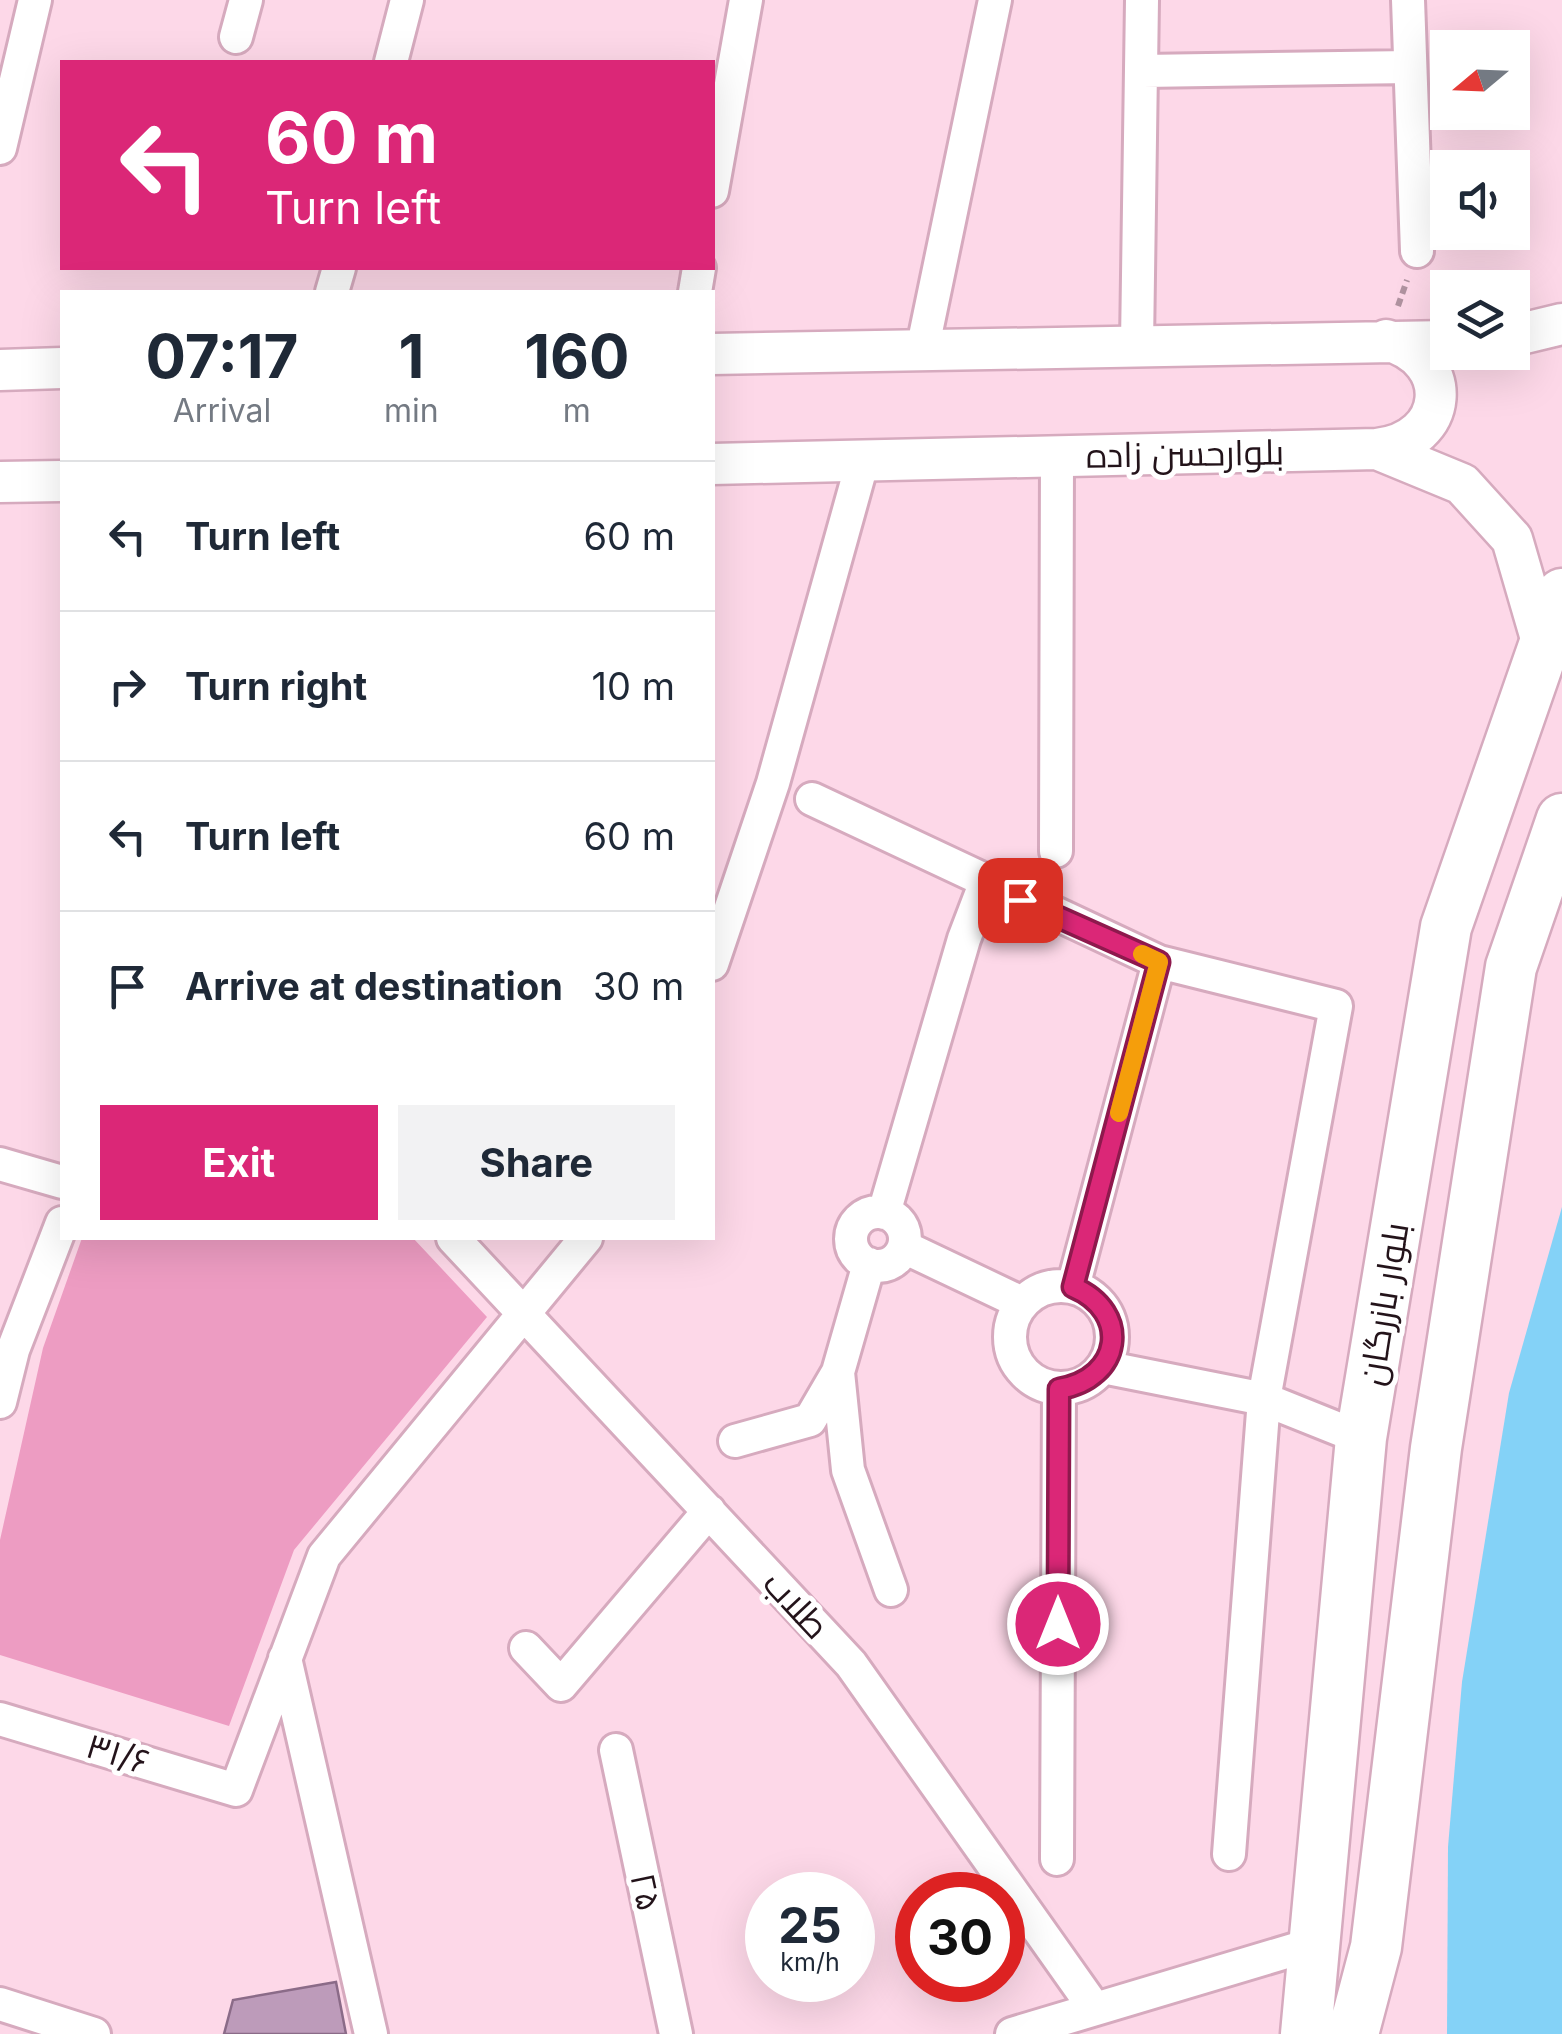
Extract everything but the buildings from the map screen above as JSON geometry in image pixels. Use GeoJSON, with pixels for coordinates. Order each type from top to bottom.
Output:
{"type":"FeatureCollection","features":[{"type":"Feature","properties":{"kind":"main road","name":"بلوار بازرگان"},"geometry":{"type":"LineString","coordinates":[[1306,2034],[1361,1438],[1446,927],[1562,594]]}},
{"type":"Feature","properties":{"kind":"main road","name":"بلوار بازرگان"},"geometry":{"type":"LineString","coordinates":[[1352,2034],[1376,1946],[1436,1448],[1511,968],[1562,820]]}},
{"type":"Feature","properties":{"kind":"main road"},"geometry":{"type":"LineString","coordinates":[[1283,2034],[1314,1944]]}},
{"type":"Feature","properties":{"kind":"main road"},"geometry":{"type":"LineString","coordinates":[[1364,2034],[1376,1946]]}},
{"type":"Feature","properties":{"kind":"street"},"geometry":{"type":"LineString","coordinates":[[0,148],[35,0]]}},
{"type":"Feature","properties":{"kind":"street"},"geometry":{"type":"LineString","coordinates":[[236,37],[246,0]]}},
{"type":"Feature","properties":{"kind":"street"},"geometry":{"type":"LineString","coordinates":[[392,60],[407,0]]}},
{"type":"Feature","properties":{"kind":"street"},"geometry":{"type":"LineString","coordinates":[[715,174],[746,0]]}},
{"type":"Feature","properties":{"kind":"street"},"geometry":{"type":"LineString","coordinates":[[922,351],[995,0]]}},
{"type":"Feature","properties":{"kind":"street"},"geometry":{"type":"LineString","coordinates":[[1138,344],[1142,0]]}},
{"type":"Feature","properties":{"kind":"street"},"geometry":{"type":"LineString","coordinates":[[1408,0],[1418,251]]}},
{"type":"Feature","properties":{"kind":"street"},"geometry":{"type":"LineString","coordinates":[[1143,70],[1410,68]]}},
{"type":"Feature","properties":{"kind":"street"},"geometry":{"type":"LineString","coordinates":[[1530,332],[1562,324]]}},
{"type":"Feature","properties":{"kind":"street"},"geometry":{"type":"LineString","coordinates":[[1377,449],[1398,447],[1417,436],[1430,420],[1436,399],[1434,378],[1423,359],[1406,345],[1386,340]]}},
{"type":"Feature","properties":{"kind":"street"},"geometry":{"type":"LineString","coordinates":[[715,354],[1430,341]]}},
{"type":"Feature","properties":{"kind":"street"},"geometry":{"type":"LineString","coordinates":[[0,370],[60,368]]}},
{"type":"Feature","properties":{"kind":"street","name":"بلوارحسن زاده"},"geometry":{"type":"LineString","coordinates":[[715,464],[1377,449],[1462,484],[1512,539],[1544,649]]}},
{"type":"Feature","properties":{"kind":"street"},"geometry":{"type":"LineString","coordinates":[[1056,851],[1057,456]]}},
{"type":"Feature","properties":{"kind":"street"},"geometry":{"type":"LineString","coordinates":[[715,955],[773,783],[864,460]]}},
{"type":"Feature","properties":{"kind":"street"},"geometry":{"type":"LineString","coordinates":[[0,482],[60,481]]}},
{"type":"Feature","properties":{"kind":"street"},"geometry":{"type":"LineString","coordinates":[[812,799],[985,884],[1159,962],[1336,1006],[1264,1399],[1229,1854]]}},
{"type":"Feature","properties":{"kind":"street"},"geometry":{"type":"LineString","coordinates":[[947,864],[964,939]]}},
{"type":"Feature","properties":{"kind":"street"},"geometry":{"type":"LineString","coordinates":[[884,1213],[964,939],[985,884]]}},
{"type":"Feature","properties":{"kind":"street"},"geometry":{"type":"LineString","coordinates":[[1073,1287],[1159,962]]}},
{"type":"Feature","properties":{"kind":"street"},"geometry":{"type":"LineString","coordinates":[[0,1164],[60,1181]]}},
{"type":"Feature","properties":{"kind":"street"},"geometry":{"type":"LineString","coordinates":[[884,1213],[904,1230],[904,1248],[886,1265],[869,1264],[855,1253],[851,1236],[867,1214],[884,1213]]}},
{"type":"Feature","properties":{"kind":"street"},"geometry":{"type":"LineString","coordinates":[[0,1402],[13,1350],[60,1228]]}},
{"type":"Feature","properties":{"kind":"street","name":"طلاب"},"geometry":{"type":"LineString","coordinates":[[455,1240],[852,1664],[1096,2009]]}},
{"type":"Feature","properties":{"kind":"street"},"geometry":{"type":"LineString","coordinates":[[371,2034],[285,1658],[324,1556],[584,1240]]}},
{"type":"Feature","properties":{"kind":"street"},"geometry":{"type":"LineString","coordinates":[[904,1248],[1022,1304]]}},
{"type":"Feature","properties":{"kind":"street"},"geometry":{"type":"LineString","coordinates":[[735,1441],[810,1420],[838,1372],[869,1264]]}},
{"type":"Feature","properties":{"kind":"street"},"geometry":{"type":"LineString","coordinates":[[1073,1287],[1102,1305],[1113,1336],[1103,1367],[1091,1379],[1059,1389],[1028,1378],[1018,1365],[1010,1333],[1022,1304],[1046,1288],[1073,1287]]}},
{"type":"Feature","properties":{"kind":"street"},"geometry":{"type":"LineString","coordinates":[[1103,1367],[1264,1399],[1361,1438]]}},
{"type":"Feature","properties":{"kind":"street"},"geometry":{"type":"LineString","coordinates":[[838,1372],[848,1470],[891,1590]]}},
{"type":"Feature","properties":{"kind":"street"},"geometry":{"type":"LineString","coordinates":[[1057,1859],[1059,1389]]}},
{"type":"Feature","properties":{"kind":"street"},"geometry":{"type":"LineString","coordinates":[[810,1420],[848,1470]]}},
{"type":"Feature","properties":{"kind":"street"},"geometry":{"type":"LineString","coordinates":[[526,1648],[562,1685],[709,1511]]}},
{"type":"Feature","properties":{"kind":"street","name":"۳۱/۶"},"geometry":{"type":"LineString","coordinates":[[0,1719],[236,1790],[285,1658]]}},
{"type":"Feature","properties":{"kind":"street","name":"۲۵"},"geometry":{"type":"LineString","coordinates":[[616,1750],[676,2034]]}},
{"type":"Feature","properties":{"kind":"street"},"geometry":{"type":"LineString","coordinates":[[1020,2033],[1314,1944]]}},
{"type":"Feature","properties":{"kind":"street"},"geometry":{"type":"LineString","coordinates":[[0,2004],[94,2034]]}},
{"type":"Feature","properties":{"kind":"path"},"geometry":{"type":"LineString","coordinates":[[1386,340],[1418,251]]}},
{"type":"Feature","properties":{"kind":"shaded area"},"geometry":{"type":"Polygon","coordinates":[[[81,1240],[415,1240],[487,1317],[294,1550],[229,1726],[0,1655],[0,1540],[43,1348],[81,1240]]]}},
{"type":"Feature","properties":{"kind":"water"},"geometry":{"type":"Polygon","coordinates":[[[1562,1207],[1562,2034],[1447,2034],[1448,1847],[1462,1682],[1509,1393],[1562,1207]]]}},
{"type":"Feature","properties":{"kind":"slow traffic"},"geometry":{"type":"LineString","coordinates":[[1119,1113],[1159,962],[1142,954]]}},
{"type":"Feature","properties":{"kind":"route"},"geometry":{"type":"LineString","coordinates":[[1020,900],[1159,962],[1073,1287],[1102,1305],[1113,1336],[1103,1367],[1091,1379],[1059,1389],[1058,1624]]}}]}
